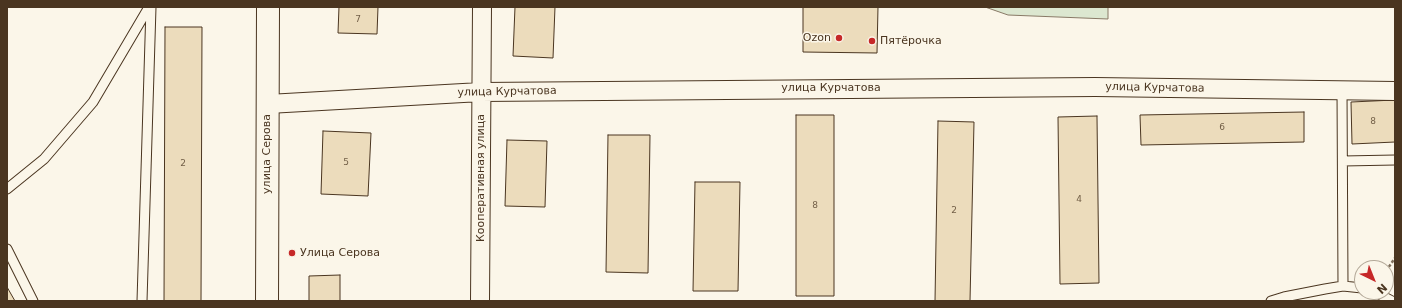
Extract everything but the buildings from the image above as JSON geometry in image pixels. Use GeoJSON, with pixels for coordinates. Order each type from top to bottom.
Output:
{"type":"FeatureCollection","features":[{"type":"Feature","properties":{"kind":"main road","name":"улица Серова"},"geometry":{"type":"LineString","coordinates":[[267,301],[268,7]]}},
{"type":"Feature","properties":{"kind":"street","name":"Кооперативная улица"},"geometry":{"type":"LineString","coordinates":[[480,301],[482,7]]}},
{"type":"Feature","properties":{"kind":"street","name":"улица Курчатова"},"geometry":{"type":"LineString","coordinates":[[268,104],[481,92],[1087,87],[1395,91]]}},
{"type":"Feature","properties":{"kind":"lane"},"geometry":{"type":"LineString","coordinates":[[7,189],[44,159],[93,102],[150,7]]}},
{"type":"Feature","properties":{"kind":"lane"},"geometry":{"type":"LineString","coordinates":[[142,301],[150,7]]}},
{"type":"Feature","properties":{"kind":"lane"},"geometry":{"type":"LineString","coordinates":[[1342,90],[1343,286]]}},
{"type":"Feature","properties":{"kind":"lane"},"geometry":{"type":"LineString","coordinates":[[1343,161],[1395,160]]}},
{"type":"Feature","properties":{"kind":"lane"},"geometry":{"type":"LineString","coordinates":[[7,250],[33,301]]}},
{"type":"Feature","properties":{"kind":"lane"},"geometry":{"type":"LineString","coordinates":[[1271,301],[1291,295],[1343,286],[1354,287]]}},
{"type":"Feature","properties":{"kind":"green space"},"geometry":{"type":"Polygon","coordinates":[[[985,7],[1108,7],[1108,19],[1008,15],[985,7]]]}},
{"type":"Feature","properties":{"kind":"place","name":"Ozon"},"geometry":{"type":"Point","coordinates":[839,38]}},
{"type":"Feature","properties":{"kind":"place","name":"Пятёрочка"},"geometry":{"type":"Point","coordinates":[872,41]}},
{"type":"Feature","properties":{"kind":"place","name":"Улица Серова"},"geometry":{"type":"Point","coordinates":[292,253]}}]}
